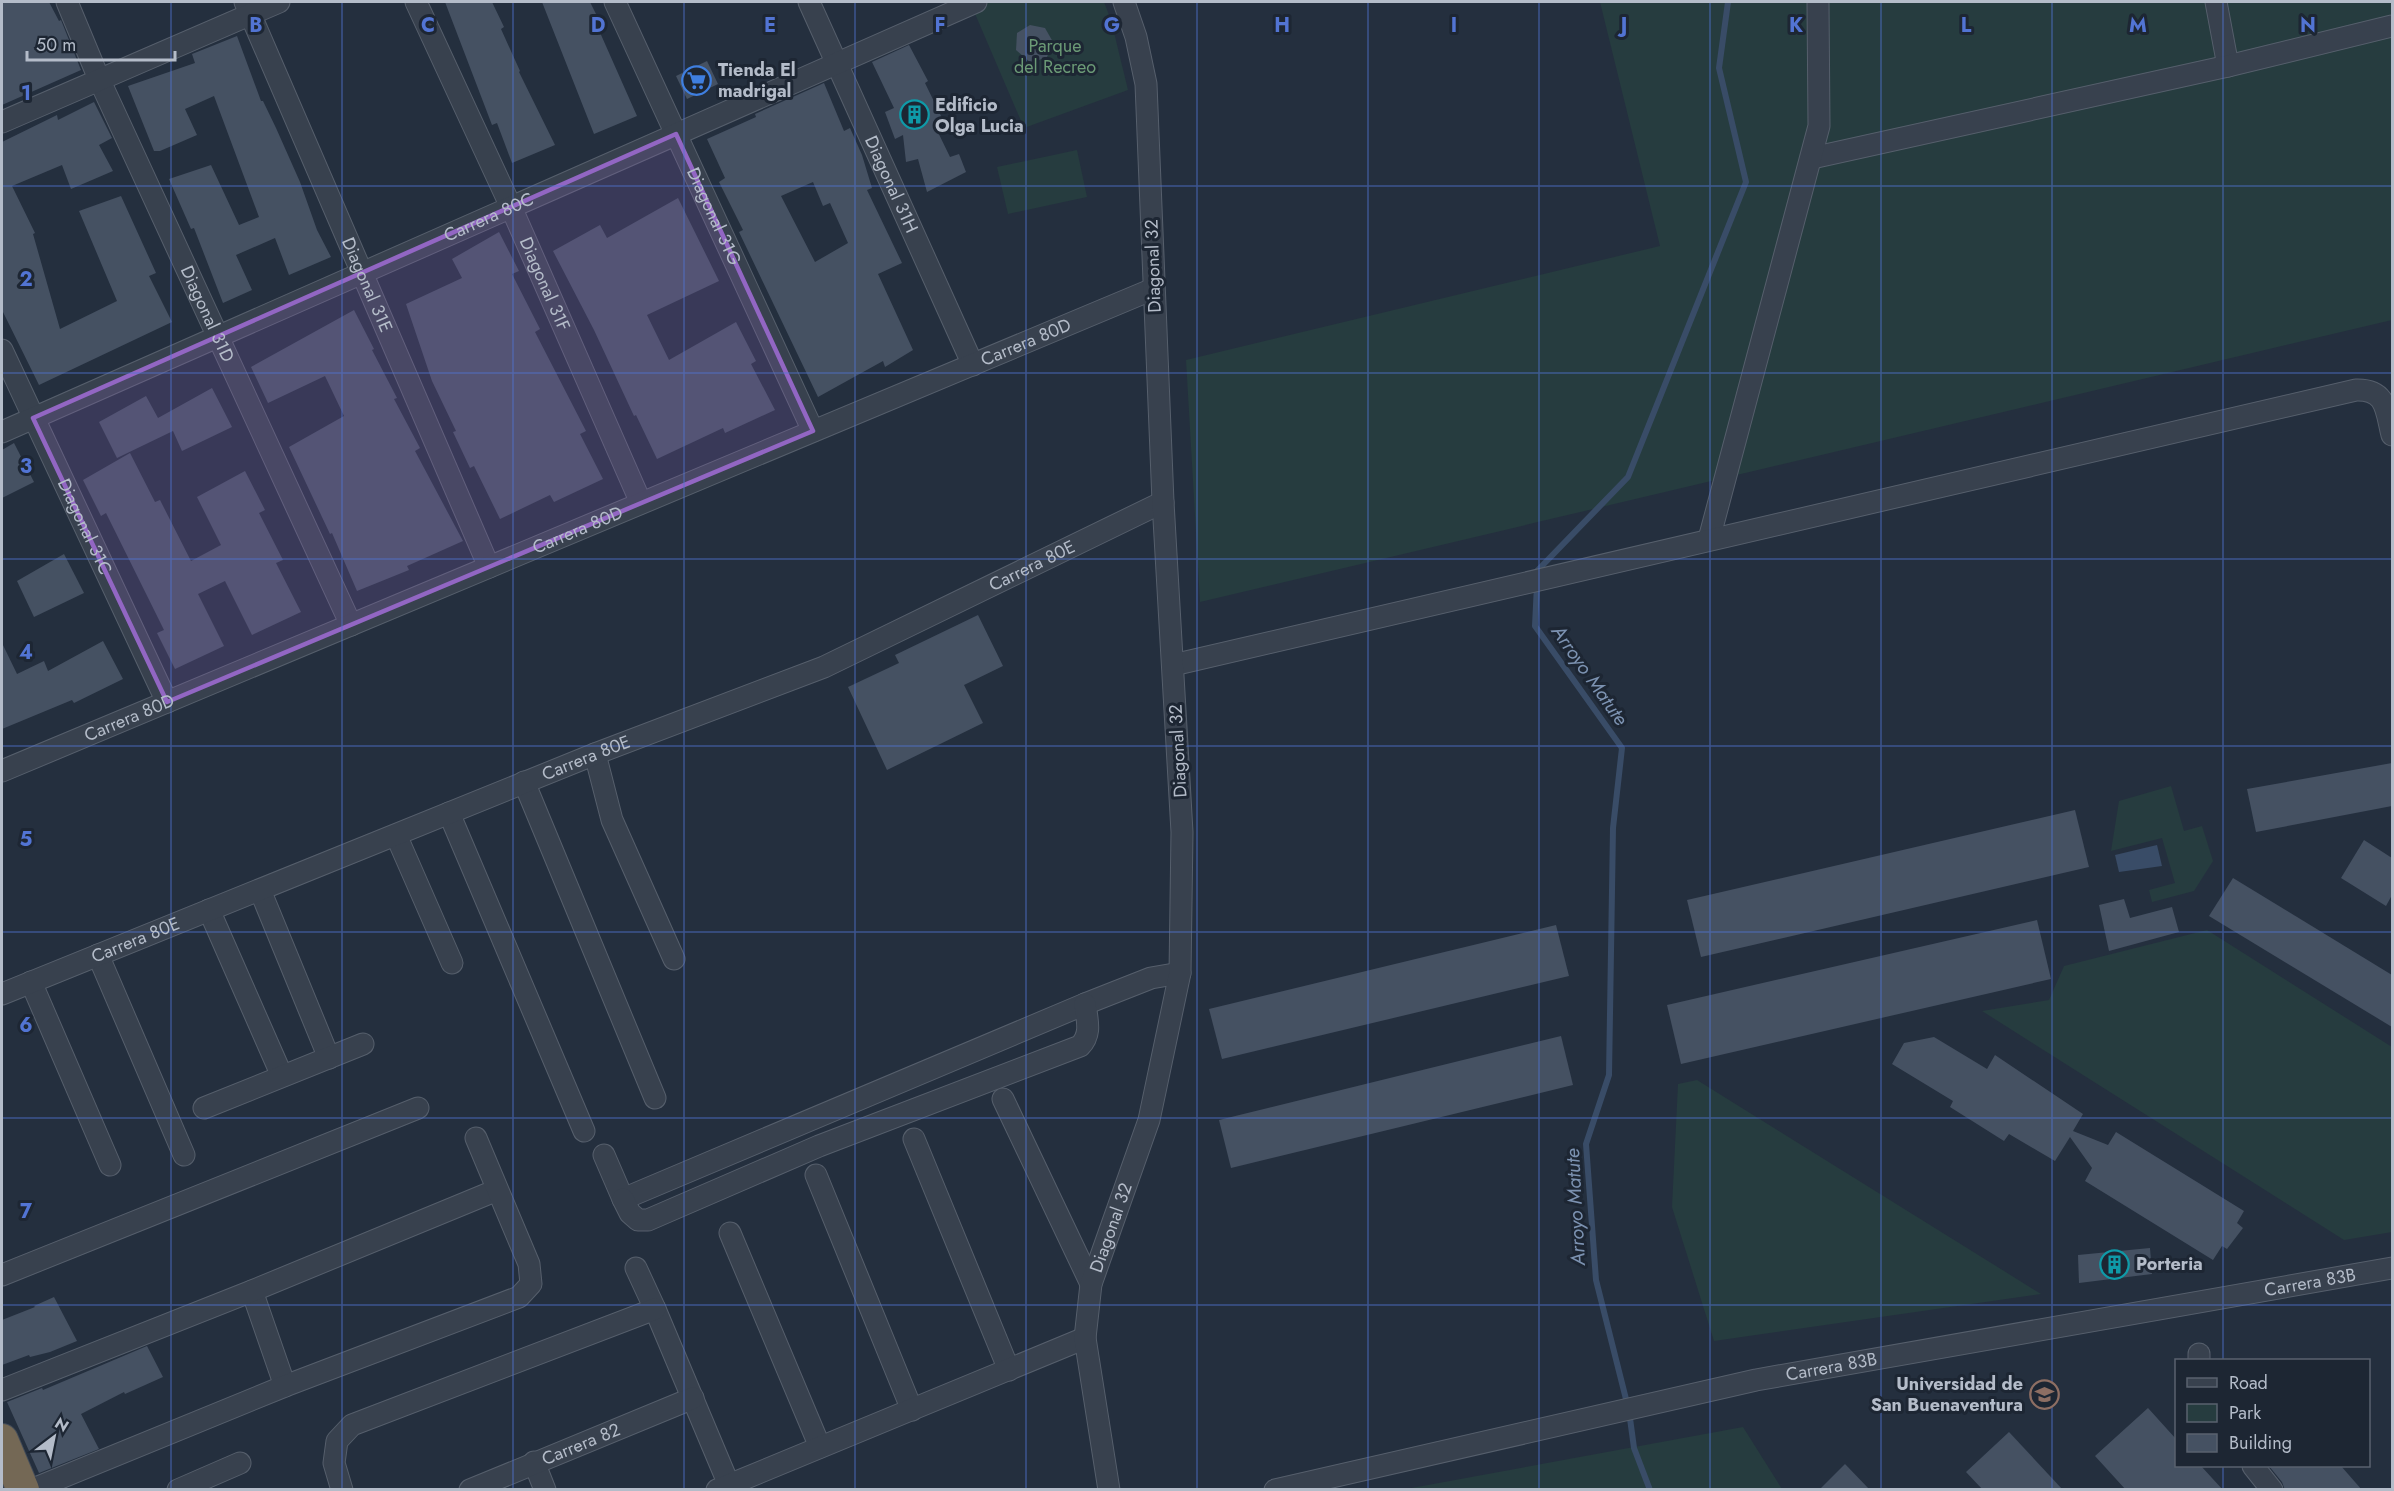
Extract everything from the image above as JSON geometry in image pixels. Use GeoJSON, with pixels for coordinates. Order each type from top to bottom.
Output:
{"type":"FeatureCollection","features":[{"type":"Feature","properties":{"kind":"highway"},"geometry":{"type":"LineString","coordinates":[[2,1440],[23,1490]]}},
{"type":"Feature","properties":{"kind":"street","name":"Diagonal 31D"},"geometry":{"type":"LineString","coordinates":[[67,2],[99,80],[351,625]]}},
{"type":"Feature","properties":{"kind":"street"},"geometry":{"type":"LineString","coordinates":[[2,122],[99,80],[248,8],[279,2]]}},
{"type":"Feature","properties":{"kind":"street","name":"Diagonal 31F"},"geometry":{"type":"LineString","coordinates":[[416,2],[511,207],[641,503]]}},
{"type":"Feature","properties":{"kind":"street","name":"Diagonal 31G"},"geometry":{"type":"LineString","coordinates":[[615,2],[813,432]]}},
{"type":"Feature","properties":{"kind":"street","name":"Diagonal 31H"},"geometry":{"type":"LineString","coordinates":[[809,2],[973,365]]}},
{"type":"Feature","properties":{"kind":"street","name":"Carrera 80C"},"geometry":{"type":"LineString","coordinates":[[2,432],[976,2]]}},
{"type":"Feature","properties":{"kind":"street","name":"Diagonal 32"},"geometry":{"type":"LineString","coordinates":[[1109,1490],[1085,1338],[1091,1284],[1149,1120],[1180,972],[1182,832],[1163,502],[1146,84],[1137,37],[1124,2]]}},
{"type":"Feature","properties":{"kind":"street"},"geometry":{"type":"LineString","coordinates":[[1708,539],[1819,126],[1818,2]]}},
{"type":"Feature","properties":{"kind":"street"},"geometry":{"type":"LineString","coordinates":[[2216,2],[2228,66]]}},
{"type":"Feature","properties":{"kind":"street","name":"Diagonal 31E"},"geometry":{"type":"LineString","coordinates":[[248,8],[489,567]]}},
{"type":"Feature","properties":{"kind":"street"},"geometry":{"type":"LineString","coordinates":[[1812,158],[2228,66],[2392,26]]}},
{"type":"Feature","properties":{"kind":"street","name":"Carrera 80D"},"geometry":{"type":"LineString","coordinates":[[2,771],[1154,290]]}},
{"type":"Feature","properties":{"kind":"street","name":"Diagonal 31C"},"geometry":{"type":"LineString","coordinates":[[2,350],[167,702]]}},
{"type":"Feature","properties":{"kind":"street"},"geometry":{"type":"LineString","coordinates":[[1173,665],[2356,390],[2367,389],[2377,393],[2383,402],[2392,435]]}},
{"type":"Feature","properties":{"kind":"street","name":"Carrera 80E"},"geometry":{"type":"LineString","coordinates":[[2,994],[595,754],[824,667],[1163,502]]}},
{"type":"Feature","properties":{"kind":"street"},"geometry":{"type":"LineString","coordinates":[[595,754],[612,820],[675,959]]}},
{"type":"Feature","properties":{"kind":"street"},"geometry":{"type":"LineString","coordinates":[[524,783],[655,1098]]}},
{"type":"Feature","properties":{"kind":"street"},"geometry":{"type":"LineString","coordinates":[[448,813],[584,1131]]}},
{"type":"Feature","properties":{"kind":"street"},"geometry":{"type":"LineString","coordinates":[[396,834],[452,963]]}},
{"type":"Feature","properties":{"kind":"street"},"geometry":{"type":"LineString","coordinates":[[260,890],[329,1058]]}},
{"type":"Feature","properties":{"kind":"street"},"geometry":{"type":"LineString","coordinates":[[209,910],[282,1076]]}},
{"type":"Feature","properties":{"kind":"street"},"geometry":{"type":"LineString","coordinates":[[98,955],[184,1155]]}},
{"type":"Feature","properties":{"kind":"street"},"geometry":{"type":"LineString","coordinates":[[623,1199],[1085,1004],[1151,978],[1180,972]]}},
{"type":"Feature","properties":{"kind":"street"},"geometry":{"type":"LineString","coordinates":[[32,982],[110,1165]]}},
{"type":"Feature","properties":{"kind":"street"},"geometry":{"type":"LineString","coordinates":[[604,1155],[630,1213],[638,1220],[648,1220],[819,1146],[1080,1046],[1087,1039],[1089,1030],[1085,1004]]}},
{"type":"Feature","properties":{"kind":"street"},"geometry":{"type":"LineString","coordinates":[[204,1108],[363,1044]]}},
{"type":"Feature","properties":{"kind":"street"},"geometry":{"type":"LineString","coordinates":[[1003,1099],[1091,1284]]}},
{"type":"Feature","properties":{"kind":"street"},"geometry":{"type":"LineString","coordinates":[[2,1275],[417,1108]]}},
{"type":"Feature","properties":{"kind":"street"},"geometry":{"type":"LineString","coordinates":[[31,1490],[285,1386],[519,1297],[531,1284],[529,1264],[476,1138]]}},
{"type":"Feature","properties":{"kind":"street"},"geometry":{"type":"LineString","coordinates":[[914,1138],[1009,1370]]}},
{"type":"Feature","properties":{"kind":"street"},"geometry":{"type":"LineString","coordinates":[[816,1175],[912,1410]]}},
{"type":"Feature","properties":{"kind":"street"},"geometry":{"type":"LineString","coordinates":[[2,1390],[252,1291],[497,1190]]}},
{"type":"Feature","properties":{"kind":"street"},"geometry":{"type":"LineString","coordinates":[[730,1233],[819,1447]]}},
{"type":"Feature","properties":{"kind":"street"},"geometry":{"type":"LineString","coordinates":[[636,1268],[693,1398],[723,1487],[753,1483],[819,1447],[1085,1338]]}},
{"type":"Feature","properties":{"kind":"street","name":"Carrera 83B"},"geometry":{"type":"LineString","coordinates":[[1275,1490],[1755,1380],[2392,1268]]}},
{"type":"Feature","properties":{"kind":"street"},"geometry":{"type":"LineString","coordinates":[[252,1291],[285,1386]]}},
{"type":"Feature","properties":{"kind":"street"},"geometry":{"type":"LineString","coordinates":[[342,1490],[334,1463],[337,1441],[352,1425],[655,1310]]}},
{"type":"Feature","properties":{"kind":"street","name":"Carrera 82"},"geometry":{"type":"LineString","coordinates":[[470,1490],[693,1398]]}},
{"type":"Feature","properties":{"kind":"street"},"geometry":{"type":"LineString","coordinates":[[534,1462],[545,1490]]}},
{"type":"Feature","properties":{"kind":"street"},"geometry":{"type":"LineString","coordinates":[[178,1490],[240,1463]]}},
{"type":"Feature","properties":{"kind":"street"},"geometry":{"type":"LineString","coordinates":[[2254,1467],[2272,1490]]}},
{"type":"Feature","properties":{"kind":"highlighted area"},"geometry":{"type":"Polygon","coordinates":[[[676,134],[813,431],[167,702],[33,418],[676,134]]]}},
{"type":"Feature","properties":{"kind":"green space","name":"Parque del Recreo"},"geometry":{"type":"Polygon","coordinates":[[[991,2],[1104,2],[1111,20],[1128,90],[1024,128],[973,9],[991,2]]]}},
{"type":"Feature","properties":{"kind":"green space"},"geometry":{"type":"Polygon","coordinates":[[[1600,2],[2392,2],[2392,320],[1200,602],[1186,360],[1660,246],[1600,2]]]}},
{"type":"Feature","properties":{"kind":"green space"},"geometry":{"type":"Polygon","coordinates":[[[1077,150],[1087,197],[1008,214],[997,167],[1077,150]]]}},
{"type":"Feature","properties":{"kind":"green space"},"geometry":{"type":"Polygon","coordinates":[[[2171,786],[2184,831],[2202,826],[2213,861],[2194,891],[2152,902],[2149,890],[2175,883],[2162,838],[2111,851],[2119,801],[2171,786]]]}},
{"type":"Feature","properties":{"kind":"green space"},"geometry":{"type":"Polygon","coordinates":[[[2207,930],[2392,1047],[2392,1232],[2344,1240],[1982,1011],[2049,1000],[2064,966],[2207,930]]]}},
{"type":"Feature","properties":{"kind":"green space"},"geometry":{"type":"Polygon","coordinates":[[[1697,1080],[2041,1294],[1714,1341],[1672,1207],[1678,1084],[1697,1080]]]}},
{"type":"Feature","properties":{"kind":"green space"},"geometry":{"type":"Polygon","coordinates":[[[1743,1427],[1782,1489],[1406,1489],[1743,1427]]]}},
{"type":"Feature","properties":{"kind":"water"},"geometry":{"type":"Polygon","coordinates":[[[2157,845],[2162,866],[2119,872],[2115,855],[2157,845]]]}},
{"type":"Feature","properties":{"kind":"building"},"geometry":{"type":"Polygon","coordinates":[[[2,2],[49,2],[59,21],[61,20],[81,70],[2,105],[2,2]]]}},
{"type":"Feature","properties":{"kind":"building"},"geometry":{"type":"Polygon","coordinates":[[[445,2],[492,2],[504,27],[501,29],[519,72],[555,145],[512,163],[497,123],[492,125],[445,2]]]}},
{"type":"Feature","properties":{"kind":"building"},"geometry":{"type":"Polygon","coordinates":[[[542,2],[590,2],[598,18],[594,19],[637,116],[594,134],[542,2]]]}},
{"type":"Feature","properties":{"kind":"building"},"geometry":{"type":"Polygon","coordinates":[[[1030,25],[1045,28],[1053,42],[1047,57],[1031,63],[1016,50],[1017,33],[1030,25]]]}},
{"type":"Feature","properties":{"kind":"building"},"geometry":{"type":"Polygon","coordinates":[[[237,36],[261,101],[276,128],[300,182],[317,230],[331,257],[289,275],[275,238],[236,255],[252,290],[223,303],[194,228],[191,229],[169,179],[211,165],[239,225],[259,217],[214,96],[185,109],[197,135],[160,151],[154,151],[128,86],[195,63],[192,54],[237,36]]]}},
{"type":"Feature","properties":{"kind":"building"},"geometry":{"type":"Polygon","coordinates":[[[909,45],[928,81],[925,83],[942,118],[933,122],[950,157],[959,154],[966,172],[927,192],[918,159],[906,162],[903,135],[895,139],[885,112],[894,108],[872,62],[909,45]]]}},
{"type":"Feature","properties":{"kind":"building","name":"Tienda El madrigal"},"geometry":{"type":"Polygon","coordinates":[[[707,61],[718,84],[687,99],[676,76],[707,61]]]}},
{"type":"Feature","properties":{"kind":"building"},"geometry":{"type":"Polygon","coordinates":[[[824,83],[844,131],[850,128],[862,155],[872,188],[867,190],[902,263],[878,274],[913,350],[885,367],[883,361],[818,397],[739,232],[743,230],[719,182],[725,178],[707,139],[756,117],[755,114],[824,83]],[[813,182],[781,196],[815,262],[848,243],[830,203],[823,206],[813,182]]]}},
{"type":"Feature","properties":{"kind":"building"},"geometry":{"type":"Polygon","coordinates":[[[94,102],[112,138],[99,145],[113,171],[71,189],[62,165],[12,186],[35,233],[33,234],[60,329],[117,301],[79,211],[121,196],[156,273],[149,276],[172,322],[39,385],[2,310],[2,142],[57,115],[58,120],[94,102]]]}},
{"type":"Feature","properties":{"kind":"building"},"geometry":{"type":"Polygon","coordinates":[[[678,198],[719,281],[647,315],[669,360],[736,322],[756,361],[751,364],[775,410],[725,433],[723,428],[657,459],[553,251],[600,225],[607,238],[678,198]]]}},
{"type":"Feature","properties":{"kind":"building"},"geometry":{"type":"Polygon","coordinates":[[[499,232],[519,271],[512,274],[540,329],[535,332],[586,431],[580,434],[603,479],[554,502],[550,495],[500,519],[474,466],[470,468],[453,432],[456,431],[432,381],[406,304],[462,278],[452,259],[499,232]]]}},
{"type":"Feature","properties":{"kind":"building"},"geometry":{"type":"Polygon","coordinates":[[[354,310],[397,398],[394,399],[420,448],[415,451],[463,541],[407,566],[409,570],[357,591],[332,533],[330,534],[289,447],[344,416],[325,376],[268,403],[251,367],[354,310]]]}},
{"type":"Feature","properties":{"kind":"building"},"geometry":{"type":"Polygon","coordinates":[[[212,388],[232,427],[182,451],[173,431],[117,458],[99,422],[146,396],[158,418],[212,388]]]}},
{"type":"Feature","properties":{"kind":"building"},"geometry":{"type":"Polygon","coordinates":[[[14,443],[34,482],[2,498],[2,450],[14,443]]]}},
{"type":"Feature","properties":{"kind":"building"},"geometry":{"type":"Polygon","coordinates":[[[130,453],[155,502],[160,500],[191,561],[221,545],[197,497],[245,471],[265,510],[259,513],[283,560],[276,563],[301,612],[252,635],[225,581],[198,594],[224,646],[175,669],[157,633],[164,630],[106,513],[101,516],[83,480],[130,453]]]}},
{"type":"Feature","properties":{"kind":"building"},"geometry":{"type":"Polygon","coordinates":[[[64,554],[84,593],[34,617],[17,581],[64,554]]]}},
{"type":"Feature","properties":{"kind":"building"},"geometry":{"type":"Polygon","coordinates":[[[978,615],[1003,666],[964,685],[983,723],[887,770],[848,687],[899,663],[895,655],[978,615]]]}},
{"type":"Feature","properties":{"kind":"building"},"geometry":{"type":"Polygon","coordinates":[[[103,641],[123,679],[74,703],[72,700],[2,729],[2,643],[17,674],[44,661],[48,671],[103,641]]]}},
{"type":"Feature","properties":{"kind":"building"},"geometry":{"type":"Polygon","coordinates":[[[2392,763],[2392,806],[2256,832],[2247,789],[2392,763]]]}},
{"type":"Feature","properties":{"kind":"building"},"geometry":{"type":"Polygon","coordinates":[[[2075,810],[2089,867],[1701,957],[1687,900],[2075,810]]]}},
{"type":"Feature","properties":{"kind":"building"},"geometry":{"type":"Polygon","coordinates":[[[2364,840],[2392,858],[2392,895],[2386,906],[2341,878],[2364,840]]]}},
{"type":"Feature","properties":{"kind":"building"},"geometry":{"type":"Polygon","coordinates":[[[2233,878],[2392,975],[2392,1027],[2209,916],[2233,878]]]}},
{"type":"Feature","properties":{"kind":"building"},"geometry":{"type":"Polygon","coordinates":[[[2124,899],[2130,918],[2172,907],[2179,932],[2109,951],[2099,905],[2124,899]]]}},
{"type":"Feature","properties":{"kind":"building"},"geometry":{"type":"Polygon","coordinates":[[[2037,920],[2051,979],[1681,1064],[1667,1005],[2037,920]]]}},
{"type":"Feature","properties":{"kind":"building"},"geometry":{"type":"Polygon","coordinates":[[[1556,925],[1569,976],[1222,1059],[1209,1009],[1556,925]]]}},
{"type":"Feature","properties":{"kind":"building"},"geometry":{"type":"Polygon","coordinates":[[[1561,1036],[1573,1085],[1231,1168],[1219,1120],[1561,1036]]]}},
{"type":"Feature","properties":{"kind":"building"},"geometry":{"type":"Polygon","coordinates":[[[1934,1037],[1987,1069],[1995,1055],[2083,1114],[2073,1131],[2108,1145],[2116,1132],[2244,1211],[2237,1223],[2243,1228],[2227,1249],[2222,1246],[2213,1260],[2085,1181],[2092,1168],[2070,1137],[2055,1161],[2009,1134],[2004,1141],[1950,1107],[1953,1101],[1892,1064],[1904,1043],[1934,1037]]]}},
{"type":"Feature","properties":{"kind":"building","name":"Porteria"},"geometry":{"type":"Polygon","coordinates":[[[2150,1248],[2152,1274],[2079,1283],[2078,1255],[2150,1248]]]}},
{"type":"Feature","properties":{"kind":"building"},"geometry":{"type":"Polygon","coordinates":[[[54,1297],[77,1341],[50,1352],[30,1357],[29,1355],[2,1365],[2,1320],[54,1297]]]}},
{"type":"Feature","properties":{"kind":"building"},"geometry":{"type":"Polygon","coordinates":[[[147,1346],[163,1377],[125,1394],[124,1392],[81,1414],[99,1449],[39,1473],[7,1402],[42,1388],[43,1390],[147,1346]]]}},
{"type":"Feature","properties":{"kind":"building"},"geometry":{"type":"Polygon","coordinates":[[[2148,1408],[2175,1438],[2175,1467],[2202,1467],[2223,1490],[2126,1490],[2095,1456],[2148,1408]]]}},
{"type":"Feature","properties":{"kind":"building"},"geometry":{"type":"Polygon","coordinates":[[[2009,1432],[2063,1490],[1983,1490],[1966,1472],[2009,1432]]]}},
{"type":"Feature","properties":{"kind":"building"},"geometry":{"type":"Polygon","coordinates":[[[1845,1464],[1870,1490],[1819,1490],[1845,1464]]]}},
{"type":"Feature","properties":{"kind":"building"},"geometry":{"type":"Polygon","coordinates":[[[2270,1467],[2342,1467],[2362,1490],[2285,1490],[2282,1482],[2270,1467]]]}},
{"type":"Feature","properties":{"kind":"waterway","name":"Arroyo Matute"},"geometry":{"type":"LineString","coordinates":[[1537,575],[1537,571],[1628,477],[1746,182],[1719,68],[1728,2]]}},
{"type":"Feature","properties":{"kind":"waterway","name":"Arroyo Matute"},"geometry":{"type":"LineString","coordinates":[[1537,585],[1535,626],[1622,748],[1613,828],[1609,1075],[1586,1144],[1596,1280],[1629,1411],[1634,1448],[1650,1490]]}},
{"type":"Feature","properties":{"kind":"place","name":"Tienda El madrigal"},"geometry":{"type":"Point","coordinates":[697,80]}},
{"type":"Feature","properties":{"kind":"place","name":"Edificio Olga Lucia"},"geometry":{"type":"Point","coordinates":[914,115]}},
{"type":"Feature","properties":{"kind":"place","name":"Porteria"},"geometry":{"type":"Point","coordinates":[2115,1264]}},
{"type":"Feature","properties":{"kind":"place","name":"Universidad de San Buenaventura"},"geometry":{"type":"Point","coordinates":[2044,1394]}}]}
